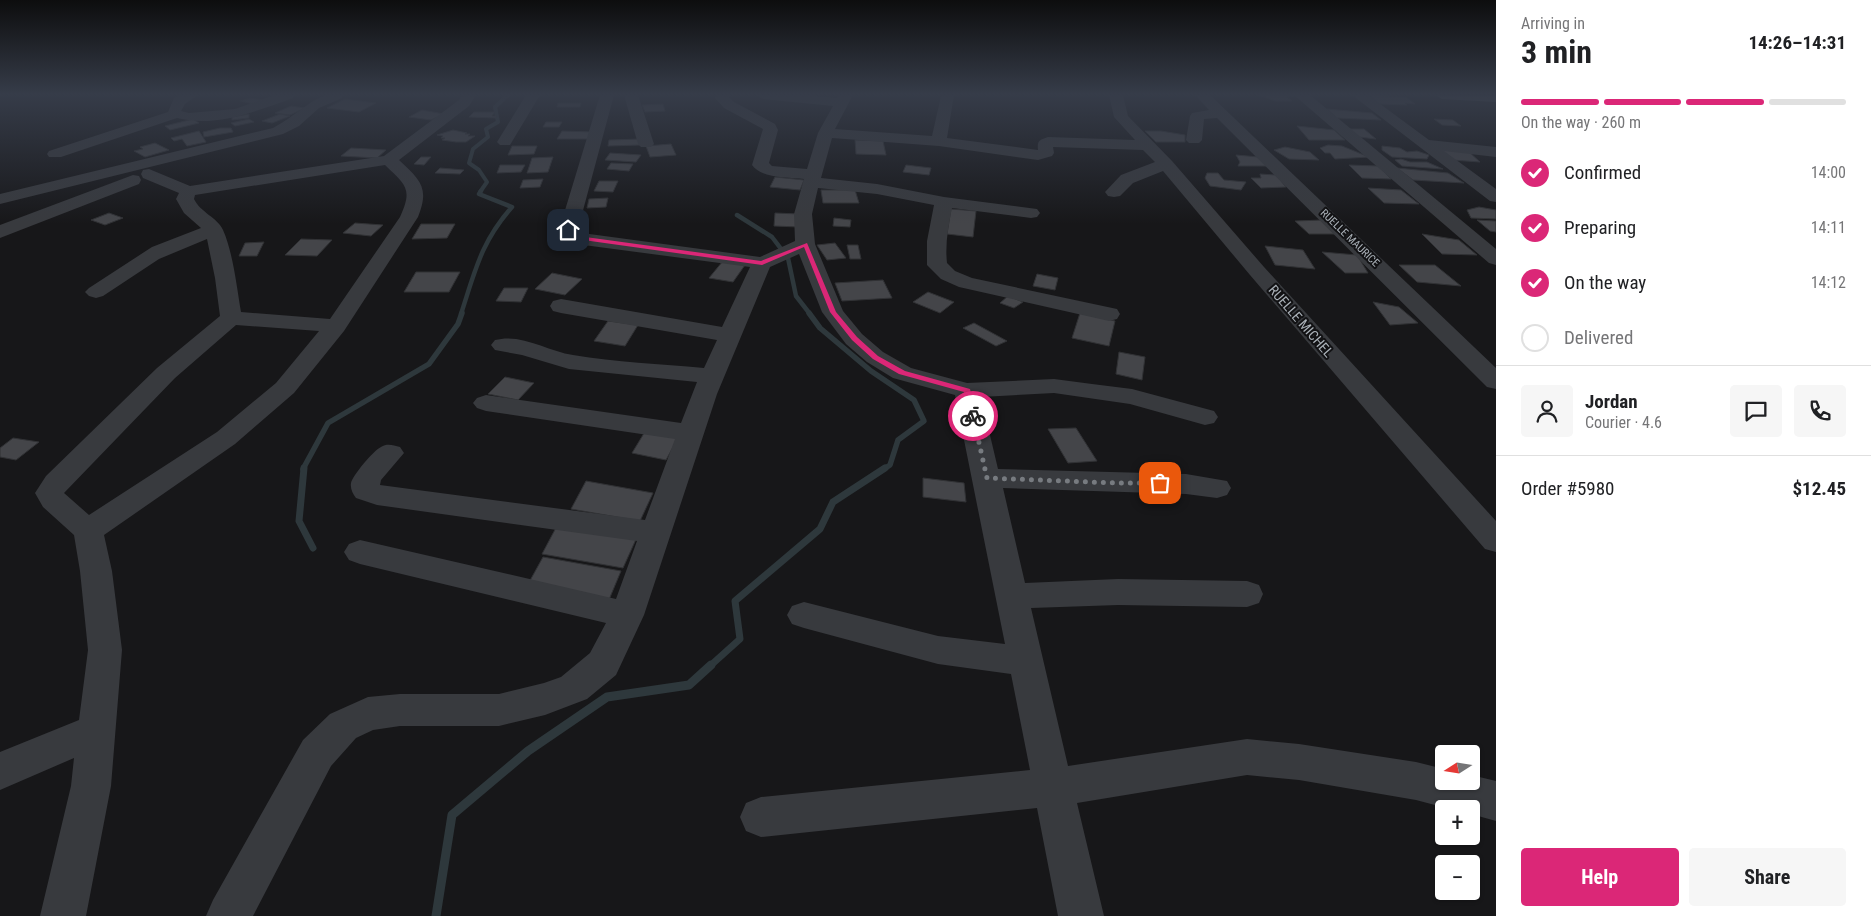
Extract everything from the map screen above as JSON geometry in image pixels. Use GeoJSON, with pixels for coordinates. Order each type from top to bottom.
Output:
{"type":"FeatureCollection","features":[{"type":"Feature","properties":{"kind":"street"},"geometry":{"type":"LineString","coordinates":[[55,154],[103,138]]}},
{"type":"Feature","properties":{"kind":"street"},"geometry":{"type":"LineString","coordinates":[[0,232],[145,169],[254,138]]}},
{"type":"Feature","properties":{"kind":"street"},"geometry":{"type":"LineString","coordinates":[[2,182],[97,175],[145,169],[188,191],[389,160],[418,138]]}},
{"type":"Feature","properties":{"kind":"street"},"geometry":{"type":"LineString","coordinates":[[505,142],[508,138]]}},
{"type":"Feature","properties":{"kind":"street"},"geometry":{"type":"LineString","coordinates":[[595,138],[568,230],[576,238],[762,263],[805,244]]}},
{"type":"Feature","properties":{"kind":"street"},"geometry":{"type":"LineString","coordinates":[[644,138],[646,144]]}},
{"type":"Feature","properties":{"kind":"street"},"geometry":{"type":"LineString","coordinates":[[769,138],[760,165],[768,170],[944,202],[1031,213]]}},
{"type":"Feature","properties":{"kind":"street"},"geometry":{"type":"LineString","coordinates":[[825,138],[803,214],[805,244],[833,312],[854,339],[875,357],[902,373],[968,390],[1054,386],[1092,390],[1132,397],[1206,417]]}},
{"type":"Feature","properties":{"kind":"street"},"geometry":{"type":"LineString","coordinates":[[893,138],[939,141],[1038,155],[1046,153],[1045,144],[1048,142],[1148,145]]}},
{"type":"Feature","properties":{"kind":"street","name":"RUELLE MICHEL"},"geometry":{"type":"LineString","coordinates":[[1141,138],[1496,541]]}},
{"type":"Feature","properties":{"kind":"street","name":"RUELLE MAURICE"},"geometry":{"type":"LineString","coordinates":[[1245,138],[1496,382]]}},
{"type":"Feature","properties":{"kind":"street"},"geometry":{"type":"LineString","coordinates":[[1352,138],[1496,259]]}},
{"type":"Feature","properties":{"kind":"street"},"geometry":{"type":"LineString","coordinates":[[1416,138],[1492,192]]}},
{"type":"Feature","properties":{"kind":"street"},"geometry":{"type":"LineString","coordinates":[[1424,144],[1496,152]]}},
{"type":"Feature","properties":{"kind":"street"},"geometry":{"type":"LineString","coordinates":[[88,531],[226,438],[285,388],[336,326],[409,217],[417,200],[416,187],[389,160]]}},
{"type":"Feature","properties":{"kind":"street"},"geometry":{"type":"LineString","coordinates":[[1114,192],[1127,179],[1166,164]]}},
{"type":"Feature","properties":{"kind":"street"},"geometry":{"type":"LineString","coordinates":[[0,200],[97,175]]}},
{"type":"Feature","properties":{"kind":"street"},"geometry":{"type":"LineString","coordinates":[[188,191],[186,199],[190,209],[214,230],[225,278],[231,318]]}},
{"type":"Feature","properties":{"kind":"street"},"geometry":{"type":"LineString","coordinates":[[944,202],[938,226],[936,257],[937,265],[948,275],[966,283],[1110,314]]}},
{"type":"Feature","properties":{"kind":"street"},"geometry":{"type":"LineString","coordinates":[[96,292],[110,285],[153,254],[171,245],[214,230]]}},
{"type":"Feature","properties":{"kind":"street"},"geometry":{"type":"LineString","coordinates":[[229,916],[317,753],[344,726],[368,714],[400,710],[499,710],[545,699],[574,688],[603,664],[627,615],[704,394],[762,263]]}},
{"type":"Feature","properties":{"kind":"street"},"geometry":{"type":"LineString","coordinates":[[560,306],[730,335]]}},
{"type":"Feature","properties":{"kind":"street"},"geometry":{"type":"LineString","coordinates":[[63,916],[91,786],[105,650],[96,571],[88,531],[53,500],[49,493],[56,483],[166,373],[231,318],[336,326]]}},
{"type":"Feature","properties":{"kind":"street"},"geometry":{"type":"LineString","coordinates":[[503,345],[525,348],[569,362],[712,376]]}},
{"type":"Feature","properties":{"kind":"street"},"geometry":{"type":"LineString","coordinates":[[968,390],[1081,916]]}},
{"type":"Feature","properties":{"kind":"street"},"geometry":{"type":"LineString","coordinates":[[486,403],[692,433]]}},
{"type":"Feature","properties":{"kind":"street"},"geometry":{"type":"LineString","coordinates":[[390,453],[369,476],[365,484],[366,491],[377,495],[657,532]]}},
{"type":"Feature","properties":{"kind":"street"},"geometry":{"type":"LineString","coordinates":[[987,478],[1186,484],[1217,488]]}},
{"type":"Feature","properties":{"kind":"street"},"geometry":{"type":"LineString","coordinates":[[360,552],[627,615]]}},
{"type":"Feature","properties":{"kind":"street"},"geometry":{"type":"LineString","coordinates":[[1012,596],[1118,592],[1247,594]]}},
{"type":"Feature","properties":{"kind":"street"},"geometry":{"type":"LineString","coordinates":[[804,615],[938,650],[1026,661]]}},
{"type":"Feature","properties":{"kind":"street"},"geometry":{"type":"LineString","coordinates":[[0,771],[97,730]]}},
{"type":"Feature","properties":{"kind":"street"},"geometry":{"type":"LineString","coordinates":[[761,817],[1054,788],[1247,757],[1299,762],[1416,781],[1496,801]]}},
{"type":"Feature","properties":{"kind":"building"},"geometry":{"type":"Polygon","coordinates":[[[171,138],[203,138],[206,142],[187,146],[182,139],[174,141],[171,138]]]}},
{"type":"Feature","properties":{"kind":"building"},"geometry":{"type":"Polygon","coordinates":[[[441,138],[472,138],[466,142],[442,140],[445,138],[441,138]]]}},
{"type":"Feature","properties":{"kind":"building"},"geometry":{"type":"Polygon","coordinates":[[[558,138],[590,138],[589,139],[558,138]]]}},
{"type":"Feature","properties":{"kind":"building"},"geometry":{"type":"Polygon","coordinates":[[[1152,138],[1185,138],[1185,142],[1156,142],[1152,138]]]}},
{"type":"Feature","properties":{"kind":"building"},"geometry":{"type":"Polygon","coordinates":[[[1307,138],[1343,138],[1345,140],[1309,140],[1307,138]]]}},
{"type":"Feature","properties":{"kind":"building"},"geometry":{"type":"Polygon","coordinates":[[[640,139],[640,145],[608,146],[609,140],[640,139]]]}},
{"type":"Feature","properties":{"kind":"building"},"geometry":{"type":"Polygon","coordinates":[[[855,140],[883,141],[886,155],[856,154],[855,140]]]}},
{"type":"Feature","properties":{"kind":"building"},"geometry":{"type":"Polygon","coordinates":[[[155,143],[169,150],[145,157],[134,151],[143,149],[140,147],[155,143]]]}},
{"type":"Feature","properties":{"kind":"building"},"geometry":{"type":"Polygon","coordinates":[[[671,144],[676,155],[650,157],[646,146],[671,144]]]}},
{"type":"Feature","properties":{"kind":"building"},"geometry":{"type":"Polygon","coordinates":[[[1328,145],[1342,146],[1369,157],[1335,159],[1330,153],[1325,153],[1320,148],[1328,145]]]}},
{"type":"Feature","properties":{"kind":"building"},"geometry":{"type":"Polygon","coordinates":[[[512,146],[537,146],[534,154],[508,155],[512,146]]]}},
{"type":"Feature","properties":{"kind":"building"},"geometry":{"type":"Polygon","coordinates":[[[1382,146],[1400,148],[1407,152],[1417,151],[1429,155],[1427,159],[1392,157],[1382,150],[1382,146]]]}},
{"type":"Feature","properties":{"kind":"building"},"geometry":{"type":"Polygon","coordinates":[[[1285,147],[1310,152],[1319,160],[1289,159],[1274,150],[1285,147]]]}},
{"type":"Feature","properties":{"kind":"building"},"geometry":{"type":"Polygon","coordinates":[[[351,148],[386,150],[377,158],[341,156],[351,148]]]}},
{"type":"Feature","properties":{"kind":"building"},"geometry":{"type":"Polygon","coordinates":[[[1440,150],[1468,151],[1480,162],[1452,160],[1440,150]]]}},
{"type":"Feature","properties":{"kind":"building"},"geometry":{"type":"Polygon","coordinates":[[[610,153],[641,155],[636,162],[605,160],[610,153]]]}},
{"type":"Feature","properties":{"kind":"building"},"geometry":{"type":"Polygon","coordinates":[[[1236,155],[1259,157],[1267,166],[1238,166],[1240,162],[1236,155]]]}},
{"type":"Feature","properties":{"kind":"building"},"geometry":{"type":"Polygon","coordinates":[[[421,157],[431,157],[424,165],[414,164],[421,157]]]}},
{"type":"Feature","properties":{"kind":"building"},"geometry":{"type":"Polygon","coordinates":[[[553,157],[548,172],[527,173],[532,158],[553,157]]]}},
{"type":"Feature","properties":{"kind":"building"},"geometry":{"type":"Polygon","coordinates":[[[1401,159],[1410,162],[1427,162],[1443,169],[1402,166],[1395,160],[1401,159]]]}},
{"type":"Feature","properties":{"kind":"building"},"geometry":{"type":"Polygon","coordinates":[[[611,163],[633,164],[629,171],[607,169],[611,163]]]}},
{"type":"Feature","properties":{"kind":"building"},"geometry":{"type":"Polygon","coordinates":[[[500,165],[525,165],[521,172],[497,173],[500,165]]]}},
{"type":"Feature","properties":{"kind":"building"},"geometry":{"type":"Polygon","coordinates":[[[906,165],[931,168],[929,175],[903,172],[906,165]]]}},
{"type":"Feature","properties":{"kind":"building"},"geometry":{"type":"Polygon","coordinates":[[[1349,165],[1378,166],[1391,179],[1362,178],[1349,165]]]}},
{"type":"Feature","properties":{"kind":"building"},"geometry":{"type":"Polygon","coordinates":[[[440,168],[464,170],[460,174],[435,173],[440,168]]]}},
{"type":"Feature","properties":{"kind":"building"},"geometry":{"type":"Polygon","coordinates":[[[1397,168],[1448,173],[1464,183],[1413,180],[1397,168]]]}},
{"type":"Feature","properties":{"kind":"building"},"geometry":{"type":"Polygon","coordinates":[[[1207,173],[1218,173],[1224,180],[1246,182],[1241,190],[1210,186],[1205,178],[1207,173]]]}},
{"type":"Feature","properties":{"kind":"building"},"geometry":{"type":"Polygon","coordinates":[[[1260,174],[1276,175],[1286,187],[1261,188],[1251,178],[1261,178],[1260,174]]]}},
{"type":"Feature","properties":{"kind":"building"},"geometry":{"type":"Polygon","coordinates":[[[775,177],[804,180],[800,190],[770,187],[775,177]]]}},
{"type":"Feature","properties":{"kind":"building"},"geometry":{"type":"Polygon","coordinates":[[[543,179],[540,187],[520,188],[523,180],[543,179]]]}},
{"type":"Feature","properties":{"kind":"building"},"geometry":{"type":"Polygon","coordinates":[[[599,181],[618,181],[613,192],[594,191],[599,181]]]}},
{"type":"Feature","properties":{"kind":"building"},"geometry":{"type":"Polygon","coordinates":[[[1368,188],[1401,190],[1419,204],[1384,203],[1368,188]]]}},
{"type":"Feature","properties":{"kind":"building"},"geometry":{"type":"Polygon","coordinates":[[[821,190],[855,190],[859,203],[823,203],[821,190]]]}},
{"type":"Feature","properties":{"kind":"building"},"geometry":{"type":"Polygon","coordinates":[[[608,198],[606,207],[587,208],[589,199],[608,198]]]}},
{"type":"Feature","properties":{"kind":"building"},"geometry":{"type":"Polygon","coordinates":[[[1479,207],[1496,210],[1496,219],[1471,218],[1467,210],[1479,207]]]}},
{"type":"Feature","properties":{"kind":"building"},"geometry":{"type":"Polygon","coordinates":[[[951,209],[976,211],[973,237],[947,234],[951,209]]]}},
{"type":"Feature","properties":{"kind":"building"},"geometry":{"type":"Polygon","coordinates":[[[109,213],[123,218],[105,225],[91,220],[109,213]]]}},
{"type":"Feature","properties":{"kind":"building"},"geometry":{"type":"Polygon","coordinates":[[[775,213],[799,214],[799,227],[774,226],[775,213]]]}},
{"type":"Feature","properties":{"kind":"building"},"geometry":{"type":"Polygon","coordinates":[[[834,218],[851,220],[850,227],[833,226],[834,218]]]}},
{"type":"Feature","properties":{"kind":"building"},"geometry":{"type":"Polygon","coordinates":[[[1322,220],[1334,234],[1309,234],[1295,221],[1322,220]]]}},
{"type":"Feature","properties":{"kind":"building"},"geometry":{"type":"Polygon","coordinates":[[[1477,220],[1496,221],[1496,232],[1490,231],[1477,220]]]}},
{"type":"Feature","properties":{"kind":"building"},"geometry":{"type":"Polygon","coordinates":[[[355,223],[383,225],[371,236],[343,233],[355,223]]]}},
{"type":"Feature","properties":{"kind":"building"},"geometry":{"type":"Polygon","coordinates":[[[421,224],[455,224],[447,238],[412,239],[421,224]]]}},
{"type":"Feature","properties":{"kind":"building"},"geometry":{"type":"Polygon","coordinates":[[[1422,234],[1459,240],[1477,255],[1442,254],[1422,234]]]}},
{"type":"Feature","properties":{"kind":"building"},"geometry":{"type":"Polygon","coordinates":[[[301,239],[332,240],[317,256],[285,255],[301,239]]]}},
{"type":"Feature","properties":{"kind":"building"},"geometry":{"type":"Polygon","coordinates":[[[264,242],[257,256],[239,256],[245,243],[264,242]]]}},
{"type":"Feature","properties":{"kind":"building"},"geometry":{"type":"Polygon","coordinates":[[[835,243],[846,258],[827,260],[817,245],[835,243]]]}},
{"type":"Feature","properties":{"kind":"building"},"geometry":{"type":"Polygon","coordinates":[[[847,245],[858,245],[861,259],[850,259],[847,245]]]}},
{"type":"Feature","properties":{"kind":"building"},"geometry":{"type":"Polygon","coordinates":[[[1265,246],[1303,250],[1315,269],[1275,265],[1265,246]]]}},
{"type":"Feature","properties":{"kind":"building"},"geometry":{"type":"Polygon","coordinates":[[[1322,252],[1357,255],[1368,273],[1345,273],[1322,252]]]}},
{"type":"Feature","properties":{"kind":"building"},"geometry":{"type":"Polygon","coordinates":[[[723,261],[745,265],[733,282],[709,278],[723,261]]]}},
{"type":"Feature","properties":{"kind":"building"},"geometry":{"type":"Polygon","coordinates":[[[1399,265],[1435,265],[1461,286],[1417,282],[1399,265]]]}},
{"type":"Feature","properties":{"kind":"building"},"geometry":{"type":"Polygon","coordinates":[[[416,272],[460,272],[449,292],[404,292],[416,272]]]}},
{"type":"Feature","properties":{"kind":"building"},"geometry":{"type":"Polygon","coordinates":[[[552,273],[582,279],[565,295],[535,289],[552,273]]]}},
{"type":"Feature","properties":{"kind":"building"},"geometry":{"type":"Polygon","coordinates":[[[1037,274],[1058,278],[1055,290],[1033,286],[1037,274]]]}},
{"type":"Feature","properties":{"kind":"building"},"geometry":{"type":"Polygon","coordinates":[[[883,280],[892,298],[842,301],[835,283],[883,280]]]}},
{"type":"Feature","properties":{"kind":"building"},"geometry":{"type":"Polygon","coordinates":[[[504,288],[528,288],[521,302],[496,301],[504,288]]]}},
{"type":"Feature","properties":{"kind":"building"},"geometry":{"type":"Polygon","coordinates":[[[928,292],[954,302],[940,313],[913,302],[928,292]]]}},
{"type":"Feature","properties":{"kind":"building"},"geometry":{"type":"Polygon","coordinates":[[[1008,296],[1023,302],[1014,308],[1000,303],[1008,296]]]}},
{"type":"Feature","properties":{"kind":"building"},"geometry":{"type":"Polygon","coordinates":[[[1373,302],[1399,307],[1418,323],[1390,325],[1373,302]]]}},
{"type":"Feature","properties":{"kind":"building"},"geometry":{"type":"Polygon","coordinates":[[[1080,313],[1115,321],[1109,346],[1072,338],[1080,313]]]}},
{"type":"Feature","properties":{"kind":"building"},"geometry":{"type":"Polygon","coordinates":[[[608,321],[638,325],[625,346],[594,341],[608,321]]]}},
{"type":"Feature","properties":{"kind":"building"},"geometry":{"type":"Polygon","coordinates":[[[974,323],[1007,341],[996,346],[963,328],[974,323]]]}},
{"type":"Feature","properties":{"kind":"building"},"geometry":{"type":"Polygon","coordinates":[[[1119,352],[1145,357],[1142,380],[1116,374],[1119,352]]]}},
{"type":"Feature","properties":{"kind":"building"},"geometry":{"type":"Polygon","coordinates":[[[505,377],[534,383],[518,400],[488,394],[505,377]]]}},
{"type":"Feature","properties":{"kind":"building"},"geometry":{"type":"Polygon","coordinates":[[[1076,428],[1097,461],[1068,463],[1048,429],[1076,428]]]}},
{"type":"Feature","properties":{"kind":"building"},"geometry":{"type":"Polygon","coordinates":[[[646,430],[679,436],[666,460],[632,453],[646,430]]]}},
{"type":"Feature","properties":{"kind":"building"},"geometry":{"type":"Polygon","coordinates":[[[13,438],[39,442],[16,460],[0,457],[0,448],[13,438]]]}},
{"type":"Feature","properties":{"kind":"building"},"geometry":{"type":"Polygon","coordinates":[[[923,478],[964,483],[966,502],[923,497],[923,478]]]}},
{"type":"Feature","properties":{"kind":"building"},"geometry":{"type":"Polygon","coordinates":[[[586,481],[653,493],[640,521],[571,509],[586,481]]]}},
{"type":"Feature","properties":{"kind":"building"},"geometry":{"type":"Polygon","coordinates":[[[558,524],[637,537],[623,568],[542,554],[558,524]]]}},
{"type":"Feature","properties":{"kind":"building"},"geometry":{"type":"Polygon","coordinates":[[[543,557],[621,571],[608,602],[527,586],[543,557]]]}},
{"type":"Feature","properties":{"kind":"waterway"},"geometry":{"type":"LineString","coordinates":[[480,192],[487,182],[479,170],[469,163],[473,149],[487,138]]}},
{"type":"Feature","properties":{"kind":"waterway"},"geometry":{"type":"LineString","coordinates":[[461,314],[475,270],[486,245],[501,220],[512,207],[479,194],[481,191]]}},
{"type":"Feature","properties":{"kind":"waterway"},"geometry":{"type":"LineString","coordinates":[[737,215],[772,237],[788,258],[796,296],[810,314]]}},
{"type":"Feature","properties":{"kind":"waterway"},"geometry":{"type":"LineString","coordinates":[[303,469],[328,423],[429,364],[458,324],[462,313]]}},
{"type":"Feature","properties":{"kind":"waterway"},"geometry":{"type":"LineString","coordinates":[[809,313],[820,328],[871,371],[914,400],[924,421],[898,440],[890,465],[884,469]]}},
{"type":"Feature","properties":{"kind":"waterway"},"geometry":{"type":"LineString","coordinates":[[304,468],[299,521],[313,548]]}},
{"type":"Feature","properties":{"kind":"waterway"},"geometry":{"type":"LineString","coordinates":[[710,666],[740,639],[735,601],[820,529],[833,502],[885,468]]}},
{"type":"Feature","properties":{"kind":"waterway"},"geometry":{"type":"LineString","coordinates":[[436,916],[452,815],[528,751],[607,697],[689,685],[711,665]]}},
{"type":"Feature","properties":{"kind":"way so far"},"geometry":{"type":"LineString","coordinates":[[973,416],[987,478],[1160,483]]}},
{"type":"Feature","properties":{"kind":"route"},"geometry":{"type":"LineString","coordinates":[[568,230],[576,238],[762,263],[805,244],[833,312],[854,339],[875,357],[902,373],[942,385],[968,390],[973,416]]}}]}
